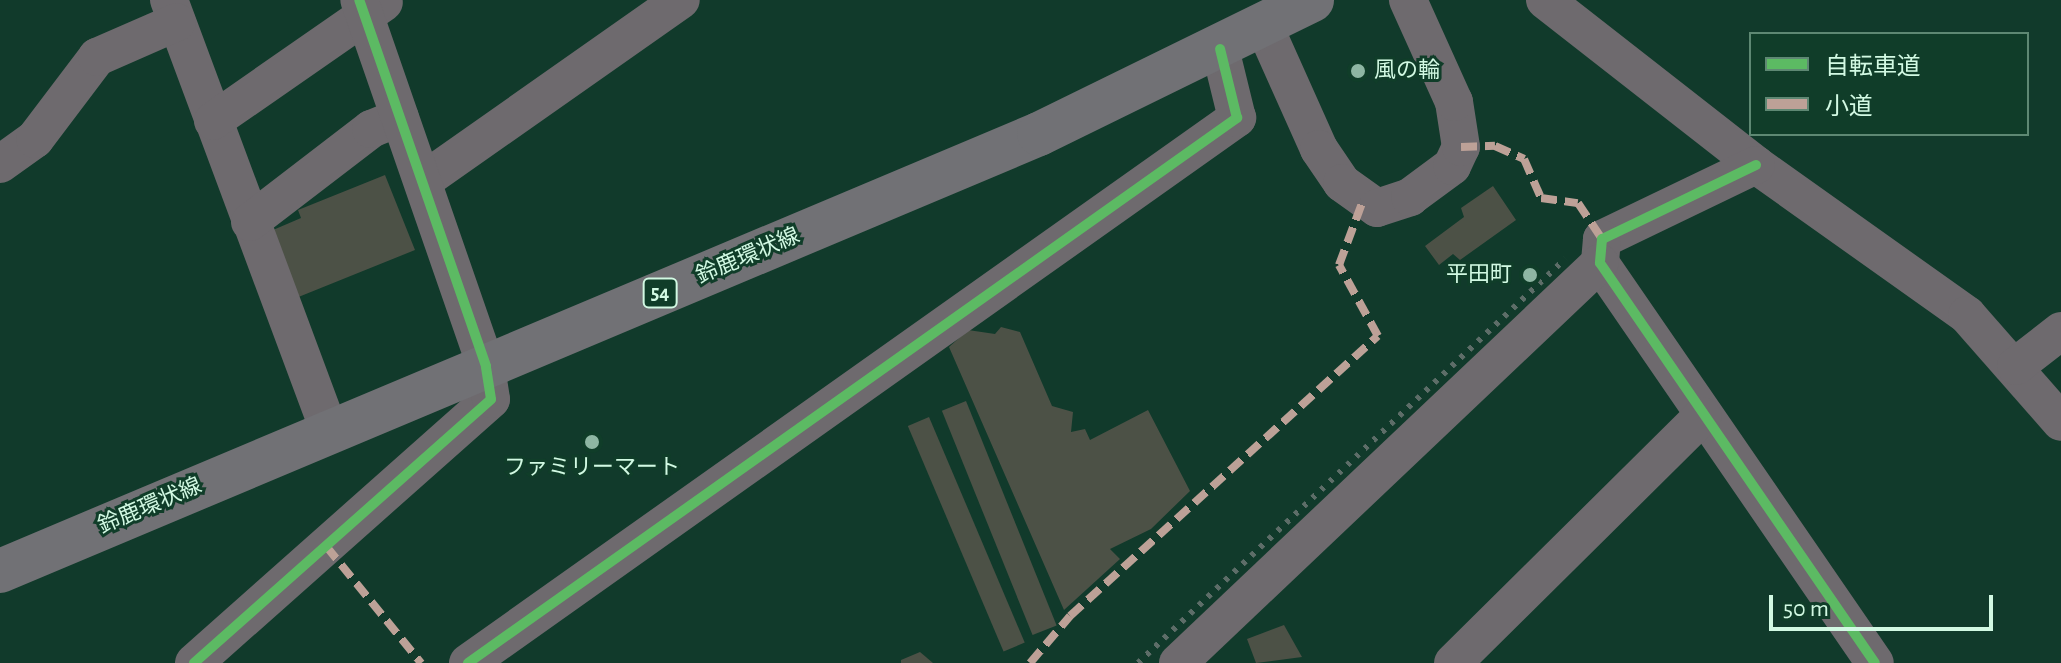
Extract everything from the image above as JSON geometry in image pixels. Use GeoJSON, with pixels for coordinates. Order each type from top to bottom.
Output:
{"type":"FeatureCollection","features":[{"type":"Feature","properties":{"kind":"main road","name":"鈴鹿環状線"},"geometry":{"type":"LineString","coordinates":[[0,570],[1039,134],[1220,49],[1312,0]]}},
{"type":"Feature","properties":{"kind":"street"},"geometry":{"type":"LineString","coordinates":[[423,181],[681,0]]}},
{"type":"Feature","properties":{"kind":"street"},"geometry":{"type":"LineString","coordinates":[[1264,26],[1319,149],[1342,183],[1377,208],[1410,197],[1442,174],[1461,147],[1454,102],[1408,0]]}},
{"type":"Feature","properties":{"kind":"street"},"geometry":{"type":"LineString","coordinates":[[1545,0],[1756,165],[1967,315],[2016,366],[2061,422]]}},
{"type":"Feature","properties":{"kind":"street"},"geometry":{"type":"LineString","coordinates":[[194,663],[491,399],[486,366],[400,117],[370,5],[213,121]]}},
{"type":"Feature","properties":{"kind":"street"},"geometry":{"type":"LineString","coordinates":[[0,164],[35,139],[97,57],[173,11],[329,430]]}},
{"type":"Feature","properties":{"kind":"street"},"geometry":{"type":"LineString","coordinates":[[468,663],[1237,118],[1220,49]]}},
{"type":"Feature","properties":{"kind":"street"},"geometry":{"type":"LineString","coordinates":[[250,222],[371,129],[400,117]]}},
{"type":"Feature","properties":{"kind":"street"},"geometry":{"type":"LineString","coordinates":[[1756,165],[1602,239],[1600,263],[1875,663]]}},
{"type":"Feature","properties":{"kind":"street"},"geometry":{"type":"LineString","coordinates":[[1178,663],[1600,263]]}},
{"type":"Feature","properties":{"kind":"street"},"geometry":{"type":"LineString","coordinates":[[2016,366],[2061,331]]}},
{"type":"Feature","properties":{"kind":"street"},"geometry":{"type":"LineString","coordinates":[[1453,663],[1703,416]]}},
{"type":"Feature","properties":{"kind":"building"},"geometry":{"type":"Polygon","coordinates":[[[385,175],[415,250],[296,298],[273,230],[301,218],[298,210],[385,175]]]}},
{"type":"Feature","properties":{"kind":"building"},"geometry":{"type":"Polygon","coordinates":[[[1493,186],[1516,220],[1460,260],[1453,254],[1439,265],[1425,246],[1464,217],[1461,208],[1493,186]]]}},
{"type":"Feature","properties":{"kind":"building"},"geometry":{"type":"Polygon","coordinates":[[[1001,327],[1020,332],[1052,406],[1073,412],[1071,432],[1085,429],[1090,440],[1148,410],[1190,491],[1151,529],[1110,549],[1120,559],[1064,610],[949,347],[968,330],[995,334],[1001,327]]]}},
{"type":"Feature","properties":{"kind":"building"},"geometry":{"type":"Polygon","coordinates":[[[966,401],[1057,625],[1033,635],[942,411],[966,401]]]}},
{"type":"Feature","properties":{"kind":"building"},"geometry":{"type":"Polygon","coordinates":[[[929,417],[1025,643],[1004,652],[908,426],[929,417]]]}},
{"type":"Feature","properties":{"kind":"building"},"geometry":{"type":"Polygon","coordinates":[[[1284,625],[1302,657],[1256,663],[1247,639],[1284,625]]]}},
{"type":"Feature","properties":{"kind":"building"},"geometry":{"type":"Polygon","coordinates":[[[920,652],[933,663],[901,663],[901,660],[920,652]]]}},
{"type":"Feature","properties":{"kind":"railway"},"geometry":{"type":"LineString","coordinates":[[1138,663],[1565,259]]}},
{"type":"Feature","properties":{"kind":"marked path"},"geometry":{"type":"LineString","coordinates":[[1461,147],[1495,146],[1524,159],[1541,198],[1578,203],[1602,239]]}},
{"type":"Feature","properties":{"kind":"marked path"},"geometry":{"type":"LineString","coordinates":[[1030,663],[1070,616],[1378,336],[1339,265],[1362,203]]}},
{"type":"Feature","properties":{"kind":"marked path"},"geometry":{"type":"LineString","coordinates":[[326,546],[421,663]]}},
{"type":"Feature","properties":{"kind":"cycle path"},"geometry":{"type":"LineString","coordinates":[[194,663],[491,399],[486,366],[359,0]]}},
{"type":"Feature","properties":{"kind":"cycle path"},"geometry":{"type":"LineString","coordinates":[[468,663],[1237,118],[1220,49]]}},
{"type":"Feature","properties":{"kind":"cycle path"},"geometry":{"type":"LineString","coordinates":[[1756,165],[1602,239],[1600,263],[1875,663]]}},
{"type":"Feature","properties":{"kind":"place","name":"風の輪"},"geometry":{"type":"Point","coordinates":[1358,71]}},
{"type":"Feature","properties":{"kind":"place","name":"平田町"},"geometry":{"type":"Point","coordinates":[1530,275]}},
{"type":"Feature","properties":{"kind":"place","name":"ファミリーマート"},"geometry":{"type":"Point","coordinates":[592,442]}}]}
